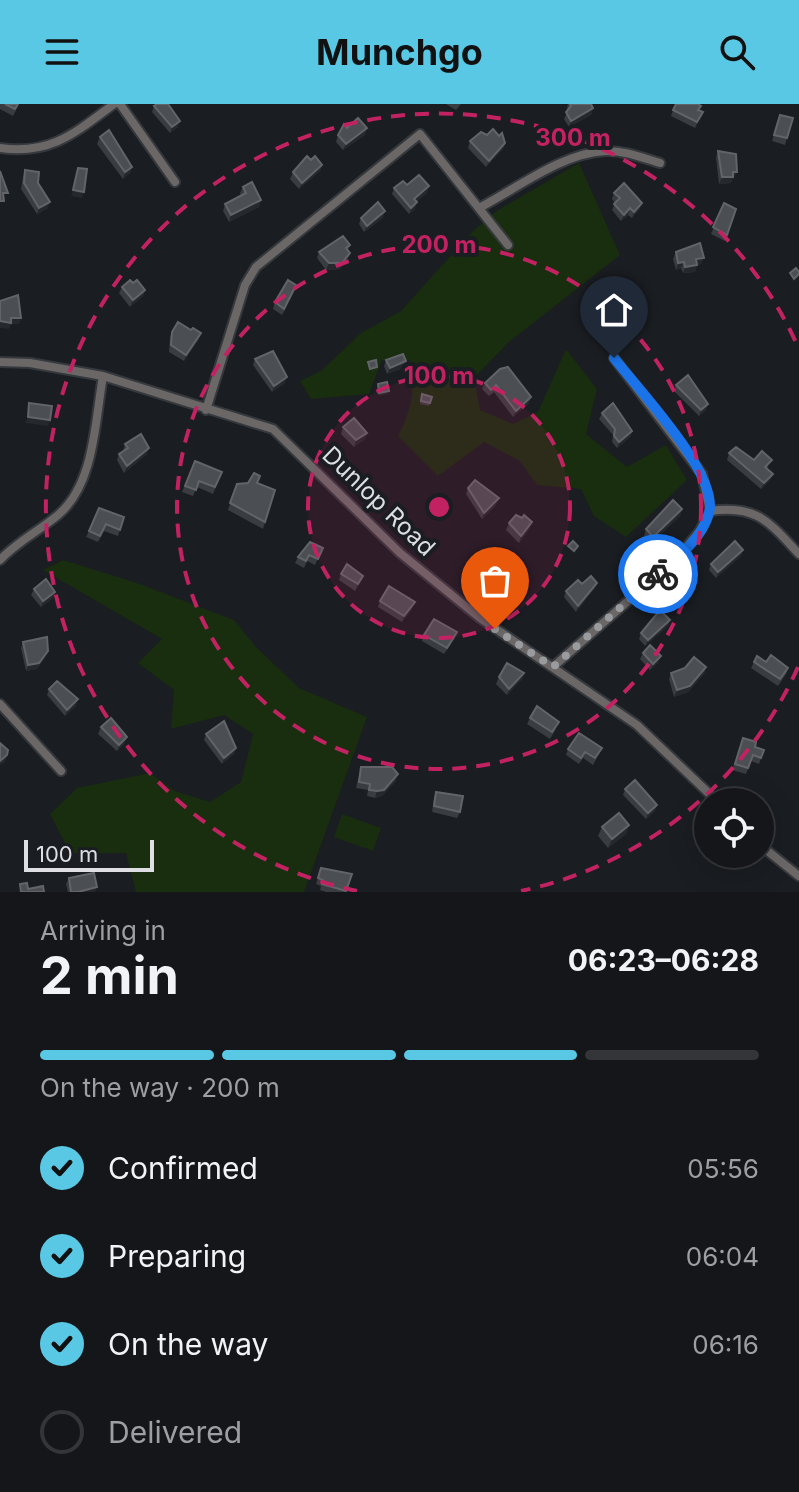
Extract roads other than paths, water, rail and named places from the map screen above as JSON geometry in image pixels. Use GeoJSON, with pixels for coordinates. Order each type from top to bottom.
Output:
{"type":"FeatureCollection","features":[{"type":"Feature","properties":{"kind":"street"},"geometry":{"type":"LineString","coordinates":[[0,148],[25,152],[51,146],[117,104],[175,182]]}},
{"type":"Feature","properties":{"kind":"street"},"geometry":{"type":"LineString","coordinates":[[206,410],[245,285],[256,267],[420,134],[508,245]]}},
{"type":"Feature","properties":{"kind":"street"},"geometry":{"type":"LineString","coordinates":[[479,208],[571,160],[591,153],[607,151],[660,163]]}},
{"type":"Feature","properties":{"kind":"street"},"geometry":{"type":"LineString","coordinates":[[553,667],[678,557],[700,531],[710,511],[702,474],[614,358]]}},
{"type":"Feature","properties":{"kind":"street","name":"Dunlop Road"},"geometry":{"type":"LineString","coordinates":[[0,362],[30,363],[103,376],[273,429],[400,553],[471,612],[637,725],[703,788]]}},
{"type":"Feature","properties":{"kind":"street"},"geometry":{"type":"LineString","coordinates":[[0,560],[16,543],[60,514],[73,498],[83,479],[103,376]]}},
{"type":"Feature","properties":{"kind":"street"},"geometry":{"type":"LineString","coordinates":[[710,511],[743,510],[756,514],[799,554]]}},
{"type":"Feature","properties":{"kind":"street"},"geometry":{"type":"LineString","coordinates":[[0,704],[61,771]]}},
{"type":"Feature","properties":{"kind":"street"},"geometry":{"type":"LineString","coordinates":[[774,856],[799,876]]}}]}
